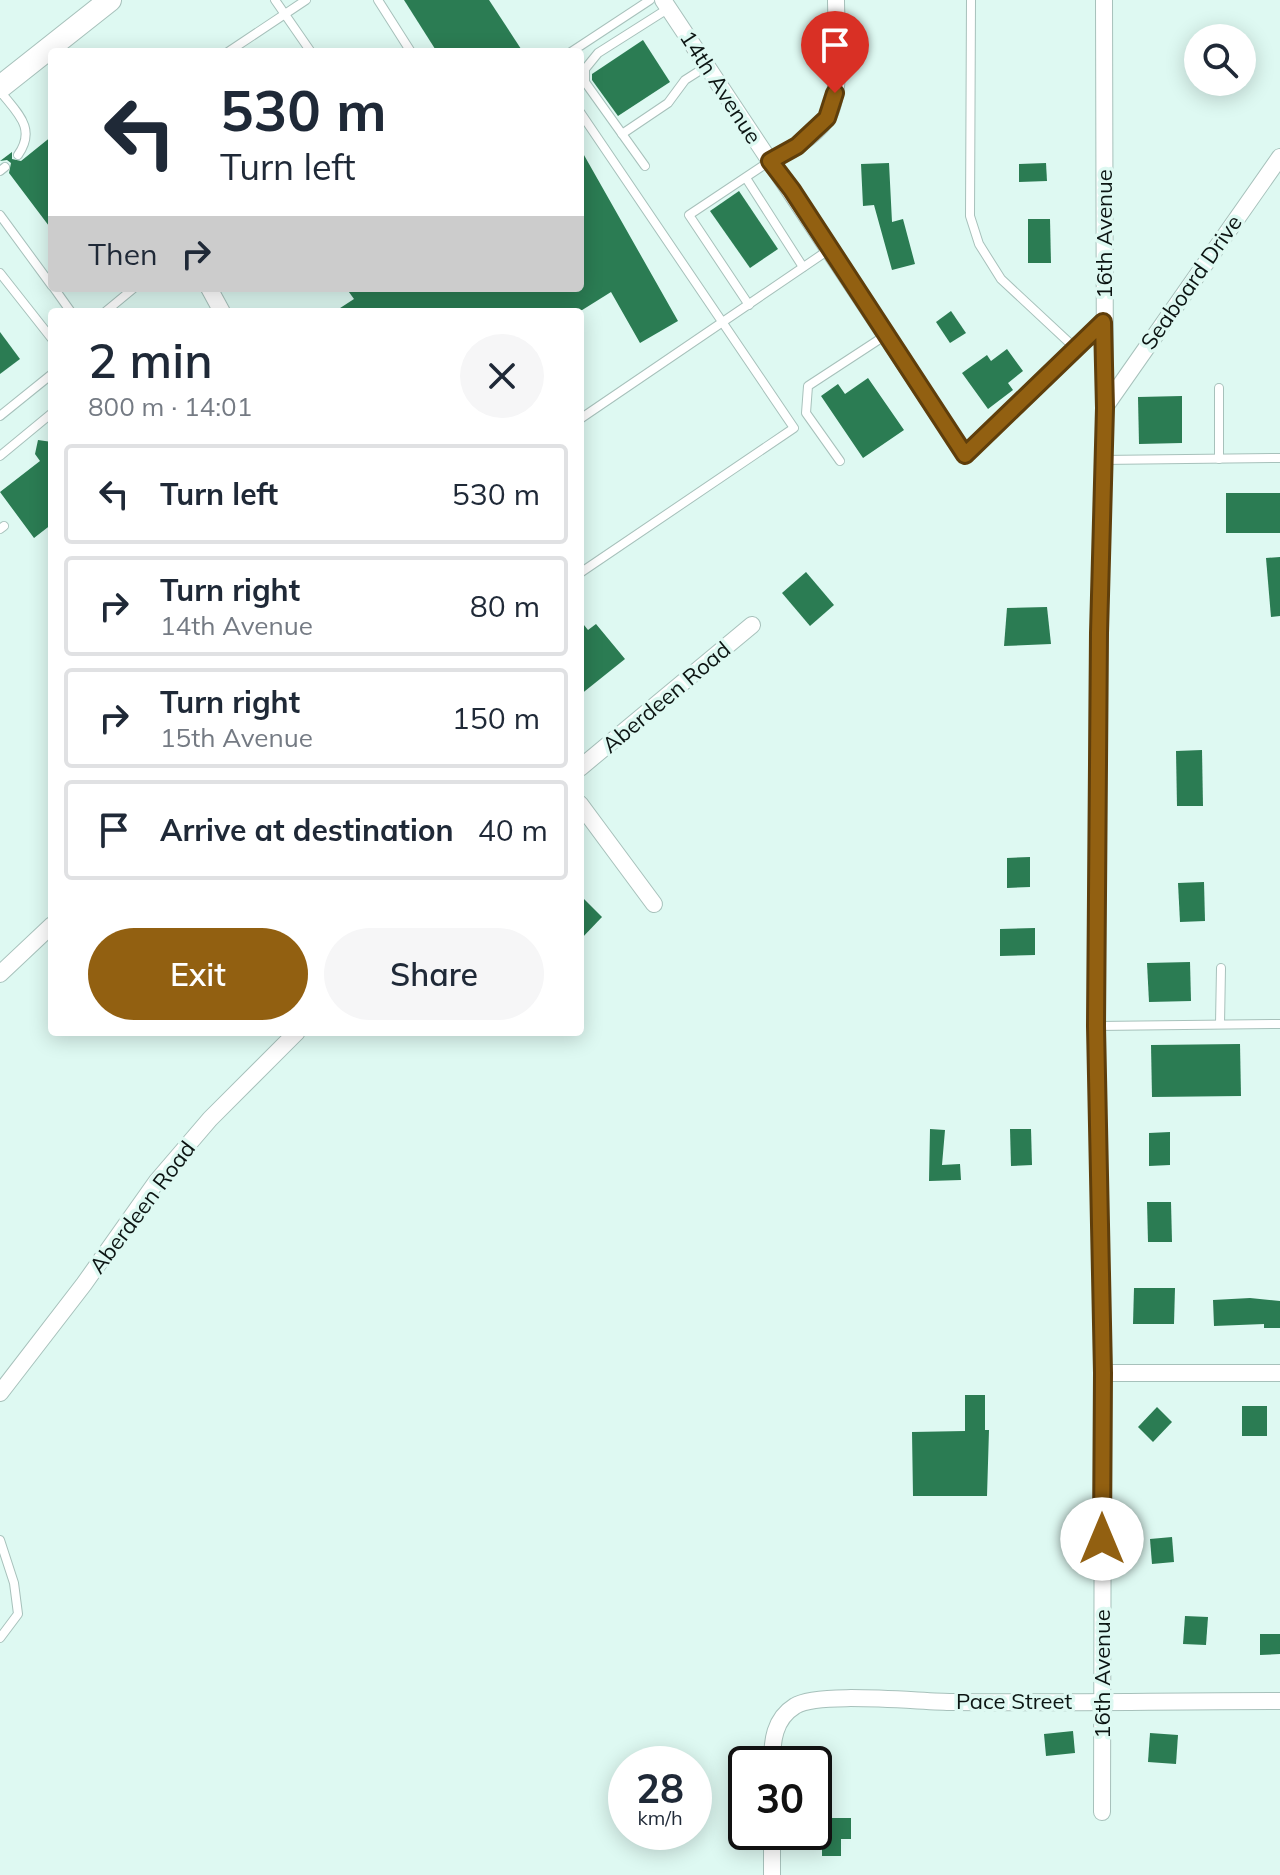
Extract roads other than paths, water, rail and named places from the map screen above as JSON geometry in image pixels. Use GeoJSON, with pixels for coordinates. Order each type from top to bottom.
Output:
{"type":"FeatureCollection","features":[{"type":"Feature","properties":{"kind":"main road"},"geometry":{"type":"LineString","coordinates":[[65,45],[110,0]]}},
{"type":"Feature","properties":{"kind":"main road"},"geometry":{"type":"LineString","coordinates":[[0,89],[48,57]]}},
{"type":"Feature","properties":{"kind":"street"},"geometry":{"type":"LineString","coordinates":[[770,161],[797,146],[827,118],[835,93],[836,0]]}},
{"type":"Feature","properties":{"kind":"street","name":"16th Avenue"},"geometry":{"type":"LineString","coordinates":[[1102,1812],[1103,1373],[1096,1026],[1101,460],[1105,408],[1104,0]]}},
{"type":"Feature","properties":{"kind":"street","name":"14th Avenue"},"geometry":{"type":"LineString","coordinates":[[666,4],[965,455],[1076,349]]}},
{"type":"Feature","properties":{"kind":"street","name":"Seaboard Drive"},"geometry":{"type":"LineString","coordinates":[[1105,408],[1280,157]]}},
{"type":"Feature","properties":{"kind":"street"},"geometry":{"type":"LineString","coordinates":[[1076,349],[1103,322]]}},
{"type":"Feature","properties":{"kind":"street","name":"Aberdeen Road"},"geometry":{"type":"LineString","coordinates":[[584,765],[752,625]]}},
{"type":"Feature","properties":{"kind":"street"},"geometry":{"type":"LineString","coordinates":[[584,809],[654,904]]}},
{"type":"Feature","properties":{"kind":"street"},"geometry":{"type":"LineString","coordinates":[[0,974],[48,929]]}},
{"type":"Feature","properties":{"kind":"street","name":"Aberdeen Road"},"geometry":{"type":"LineString","coordinates":[[2,1386],[84,1284],[157,1181],[287,1036]]}},
{"type":"Feature","properties":{"kind":"street"},"geometry":{"type":"LineString","coordinates":[[1103,1373],[1280,1373]]}},
{"type":"Feature","properties":{"kind":"street","name":"Pace Street"},"geometry":{"type":"LineString","coordinates":[[772,1746],[778,1721],[797,1704],[820,1699],[952,1702],[1280,1701]]}},
{"type":"Feature","properties":{"kind":"street"},"geometry":{"type":"LineString","coordinates":[[772,1850],[772,1875]]}},
{"type":"Feature","properties":{"kind":"lane"},"geometry":{"type":"LineString","coordinates":[[275,0],[308,48]]}},
{"type":"Feature","properties":{"kind":"lane"},"geometry":{"type":"LineString","coordinates":[[234,48],[306,0]]}},
{"type":"Feature","properties":{"kind":"lane"},"geometry":{"type":"LineString","coordinates":[[378,0],[408,48]]}},
{"type":"Feature","properties":{"kind":"lane"},"geometry":{"type":"LineString","coordinates":[[577,48],[650,0]]}},
{"type":"Feature","properties":{"kind":"lane"},"geometry":{"type":"LineString","coordinates":[[971,0],[970,216],[979,244],[1001,279],[1076,349]]}},
{"type":"Feature","properties":{"kind":"lane"},"geometry":{"type":"LineString","coordinates":[[645,166],[585,82],[585,69],[598,53],[666,4]]}},
{"type":"Feature","properties":{"kind":"lane"},"geometry":{"type":"LineString","coordinates":[[622,134],[668,103],[685,80],[708,66]]}},
{"type":"Feature","properties":{"kind":"lane"},"geometry":{"type":"LineString","coordinates":[[0,89],[27,129],[27,142],[18,155]]}},
{"type":"Feature","properties":{"kind":"lane"},"geometry":{"type":"LineString","coordinates":[[584,118],[794,428],[584,570]]}},
{"type":"Feature","properties":{"kind":"lane"},"geometry":{"type":"LineString","coordinates":[[749,305],[689,215],[770,161]]}},
{"type":"Feature","properties":{"kind":"lane"},"geometry":{"type":"LineString","coordinates":[[746,178],[803,267]]}},
{"type":"Feature","properties":{"kind":"lane"},"geometry":{"type":"LineString","coordinates":[[0,215],[48,280]]}},
{"type":"Feature","properties":{"kind":"lane"},"geometry":{"type":"LineString","coordinates":[[584,416],[830,249]]}},
{"type":"Feature","properties":{"kind":"lane"},"geometry":{"type":"LineString","coordinates":[[0,273],[48,334]]}},
{"type":"Feature","properties":{"kind":"lane"},"geometry":{"type":"LineString","coordinates":[[110,308],[129,292]]}},
{"type":"Feature","properties":{"kind":"lane"},"geometry":{"type":"LineString","coordinates":[[840,461],[806,413],[808,386],[887,335]]}},
{"type":"Feature","properties":{"kind":"lane"},"geometry":{"type":"LineString","coordinates":[[0,416],[48,377]]}},
{"type":"Feature","properties":{"kind":"lane"},"geometry":{"type":"LineString","coordinates":[[1219,388],[1219,459]]}},
{"type":"Feature","properties":{"kind":"lane"},"geometry":{"type":"LineString","coordinates":[[0,456],[48,416]]}},
{"type":"Feature","properties":{"kind":"lane"},"geometry":{"type":"LineString","coordinates":[[1101,460],[1280,458]]}},
{"type":"Feature","properties":{"kind":"lane"},"geometry":{"type":"LineString","coordinates":[[1220,1024],[1221,968]]}},
{"type":"Feature","properties":{"kind":"lane"},"geometry":{"type":"LineString","coordinates":[[1096,1026],[1280,1024]]}},
{"type":"Feature","properties":{"kind":"lane"},"geometry":{"type":"LineString","coordinates":[[0,1540],[14,1583],[18,1614],[0,1638]]}}]}
